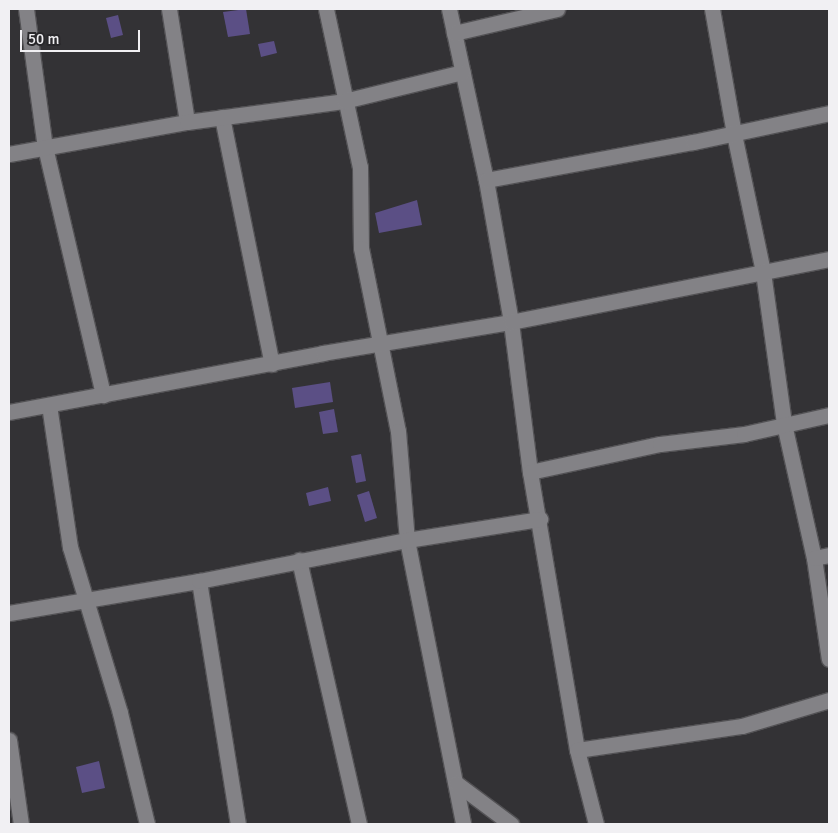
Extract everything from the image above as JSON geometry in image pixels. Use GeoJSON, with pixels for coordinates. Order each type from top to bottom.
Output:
{"type":"FeatureCollection","features":[{"type":"Feature","properties":{"kind":"street"},"geometry":{"type":"LineString","coordinates":[[26,9],[46,147],[103,396]]}},
{"type":"Feature","properties":{"kind":"street"},"geometry":{"type":"LineString","coordinates":[[168,9],[187,122]]}},
{"type":"Feature","properties":{"kind":"street"},"geometry":{"type":"LineString","coordinates":[[326,9],[344,100],[360,167],[361,248],[379,346],[398,431],[407,540],[464,824]]}},
{"type":"Feature","properties":{"kind":"street"},"geometry":{"type":"LineString","coordinates":[[449,9],[486,180],[511,322],[530,472],[540,519],[577,750],[596,824]]}},
{"type":"Feature","properties":{"kind":"street"},"geometry":{"type":"LineString","coordinates":[[454,33],[557,9]]}},
{"type":"Feature","properties":{"kind":"street"},"geometry":{"type":"LineString","coordinates":[[712,9],[734,134],[763,272],[784,424],[814,558],[829,659]]}},
{"type":"Feature","properties":{"kind":"street"},"geometry":{"type":"LineString","coordinates":[[9,154],[187,122],[344,100],[463,72]]}},
{"type":"Feature","properties":{"kind":"street"},"geometry":{"type":"LineString","coordinates":[[486,180],[734,134],[829,113]]}},
{"type":"Feature","properties":{"kind":"street"},"geometry":{"type":"LineString","coordinates":[[222,117],[272,364]]}},
{"type":"Feature","properties":{"kind":"street"},"geometry":{"type":"LineString","coordinates":[[9,412],[103,396],[323,353],[379,346],[511,322],[829,258]]}},
{"type":"Feature","properties":{"kind":"street"},"geometry":{"type":"LineString","coordinates":[[48,405],[70,547],[120,713],[147,824]]}},
{"type":"Feature","properties":{"kind":"street"},"geometry":{"type":"LineString","coordinates":[[530,472],[660,444],[744,434],[829,415]]}},
{"type":"Feature","properties":{"kind":"street"},"geometry":{"type":"LineString","coordinates":[[9,613],[198,581],[407,540],[540,519]]}},
{"type":"Feature","properties":{"kind":"street"},"geometry":{"type":"LineString","coordinates":[[814,558],[829,555]]}},
{"type":"Feature","properties":{"kind":"street"},"geometry":{"type":"LineString","coordinates":[[299,560],[359,824]]}},
{"type":"Feature","properties":{"kind":"street"},"geometry":{"type":"LineString","coordinates":[[198,581],[238,824]]}},
{"type":"Feature","properties":{"kind":"street"},"geometry":{"type":"LineString","coordinates":[[577,750],[742,726],[829,700]]}},
{"type":"Feature","properties":{"kind":"street"},"geometry":{"type":"LineString","coordinates":[[9,740],[21,824]]}},
{"type":"Feature","properties":{"kind":"street"},"geometry":{"type":"LineString","coordinates":[[456,783],[511,824]]}},
{"type":"Feature","properties":{"kind":"building"},"geometry":{"type":"Polygon","coordinates":[[[246,9],[250,34],[228,37],[223,12],[246,9]]]}},
{"type":"Feature","properties":{"kind":"building"},"geometry":{"type":"Polygon","coordinates":[[[118,15],[123,35],[111,38],[106,18],[118,15]]]}},
{"type":"Feature","properties":{"kind":"building"},"geometry":{"type":"Polygon","coordinates":[[[274,41],[277,53],[261,57],[258,44],[274,41]]]}},
{"type":"Feature","properties":{"kind":"building"},"geometry":{"type":"Polygon","coordinates":[[[417,200],[422,225],[379,233],[375,213],[417,200]]]}},
{"type":"Feature","properties":{"kind":"building"},"geometry":{"type":"Polygon","coordinates":[[[330,382],[333,402],[295,408],[292,388],[330,382]]]}},
{"type":"Feature","properties":{"kind":"building"},"geometry":{"type":"Polygon","coordinates":[[[334,409],[338,432],[323,434],[319,412],[334,409]]]}},
{"type":"Feature","properties":{"kind":"building"},"geometry":{"type":"Polygon","coordinates":[[[361,454],[366,481],[356,483],[351,456],[361,454]]]}},
{"type":"Feature","properties":{"kind":"building"},"geometry":{"type":"Polygon","coordinates":[[[328,487],[331,501],[309,506],[306,493],[328,487]]]}},
{"type":"Feature","properties":{"kind":"building"},"geometry":{"type":"Polygon","coordinates":[[[369,491],[377,518],[365,522],[357,495],[369,491]]]}},
{"type":"Feature","properties":{"kind":"building"},"geometry":{"type":"Polygon","coordinates":[[[99,761],[105,788],[82,793],[76,767],[99,761]]]}}]}
